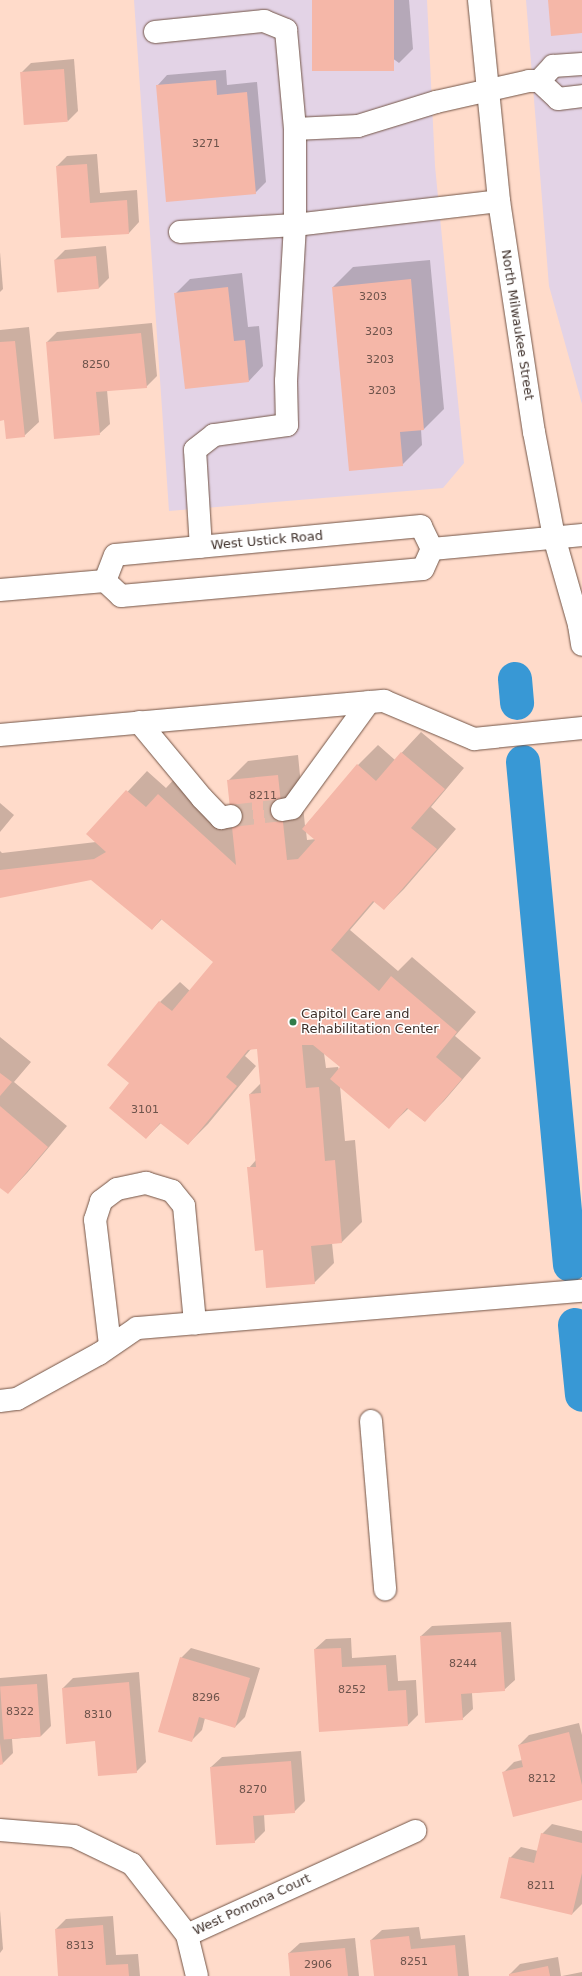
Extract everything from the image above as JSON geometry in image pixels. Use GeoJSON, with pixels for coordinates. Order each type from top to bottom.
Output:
{"type":"FeatureCollection","features":[{"type":"Feature","properties":{"kind":"main road","name":"North Milwaukee Street"},"geometry":{"type":"LineString","coordinates":[[479,0],[499,201],[534,432],[554,537],[579,625],[582,645]]}},
{"type":"Feature","properties":{"kind":"main road"},"geometry":{"type":"LineString","coordinates":[[155,32],[264,21],[286,30],[295,129],[295,225],[286,381],[287,425],[214,436],[195,450],[201,547]]}},
{"type":"Feature","properties":{"kind":"main road"},"geometry":{"type":"LineString","coordinates":[[539,81],[553,66],[582,64]]}},
{"type":"Feature","properties":{"kind":"main road"},"geometry":{"type":"LineString","coordinates":[[295,129],[358,126],[436,102],[529,81],[539,81],[558,99],[582,96]]}},
{"type":"Feature","properties":{"kind":"main road"},"geometry":{"type":"LineString","coordinates":[[180,232],[295,225],[499,201]]}},
{"type":"Feature","properties":{"kind":"main road","name":"West Ustick Road"},"geometry":{"type":"LineString","coordinates":[[106,581],[115,555],[421,526],[432,549]]}},
{"type":"Feature","properties":{"kind":"main road"},"geometry":{"type":"LineString","coordinates":[[0,590],[106,581],[121,596],[424,569],[432,549],[582,535]]}},
{"type":"Feature","properties":{"kind":"main road"},"geometry":{"type":"LineString","coordinates":[[0,735],[384,701],[474,739],[582,728]]}},
{"type":"Feature","properties":{"kind":"main road"},"geometry":{"type":"LineString","coordinates":[[282,810],[292,808],[370,702]]}},
{"type":"Feature","properties":{"kind":"main road"},"geometry":{"type":"LineString","coordinates":[[139,722],[202,798],[221,818],[231,816]]}},
{"type":"Feature","properties":{"kind":"main road"},"geometry":{"type":"LineString","coordinates":[[110,1345],[95,1220],[101,1201],[117,1189],[146,1183],[172,1191],[184,1206],[195,1323]]}},
{"type":"Feature","properties":{"kind":"main road"},"geometry":{"type":"LineString","coordinates":[[0,1401],[17,1399],[99,1354],[110,1345],[137,1328],[582,1291]]}},
{"type":"Feature","properties":{"kind":"main road"},"geometry":{"type":"LineString","coordinates":[[371,1421],[385,1589]]}},
{"type":"Feature","properties":{"kind":"main road","name":"West Pomona Court"},"geometry":{"type":"LineString","coordinates":[[0,1830],[74,1836],[132,1864],[187,1935],[415,1831]]}},
{"type":"Feature","properties":{"kind":"main road"},"geometry":{"type":"LineString","coordinates":[[187,1935],[197,1976]]}},
{"type":"Feature","properties":{"kind":"shaded area"},"geometry":{"type":"Polygon","coordinates":[[[134,0],[427,0],[435,166],[464,463],[443,488],[169,511],[134,0]]]}},
{"type":"Feature","properties":{"kind":"shaded area"},"geometry":{"type":"Polygon","coordinates":[[[526,0],[582,0],[582,404],[549,286],[526,0]]]}},
{"type":"Feature","properties":{"kind":"building"},"geometry":{"type":"Polygon","coordinates":[[[312,0],[394,0],[394,71],[312,71],[312,0]]]}},
{"type":"Feature","properties":{"kind":"building"},"geometry":{"type":"Polygon","coordinates":[[[548,0],[582,0],[582,33],[551,36],[548,0]]]}},
{"type":"Feature","properties":{"kind":"building"},"geometry":{"type":"Polygon","coordinates":[[[64,69],[68,122],[24,125],[20,72],[64,69]]]}},
{"type":"Feature","properties":{"kind":"building"},"geometry":{"type":"Polygon","coordinates":[[[216,80],[217,95],[247,92],[256,194],[166,202],[156,85],[216,80]]]}},
{"type":"Feature","properties":{"kind":"building"},"geometry":{"type":"Polygon","coordinates":[[[87,164],[90,203],[127,200],[129,234],[61,238],[56,166],[87,164]]]}},
{"type":"Feature","properties":{"kind":"building"},"geometry":{"type":"Polygon","coordinates":[[[96,256],[99,289],[57,293],[54,260],[96,256]]]}},
{"type":"Feature","properties":{"kind":"building"},"geometry":{"type":"Polygon","coordinates":[[[411,279],[424,430],[400,432],[403,466],[349,471],[332,287],[411,279]]]}},
{"type":"Feature","properties":{"kind":"building"},"geometry":{"type":"Polygon","coordinates":[[[228,287],[234,341],[245,340],[249,382],[185,389],[174,293],[228,287]]]}},
{"type":"Feature","properties":{"kind":"building"},"geometry":{"type":"Polygon","coordinates":[[[141,333],[147,388],[96,392],[100,435],[54,439],[46,342],[141,333]]]}},
{"type":"Feature","properties":{"kind":"building"},"geometry":{"type":"Polygon","coordinates":[[[15,341],[25,437],[6,439],[4,420],[0,421],[0,342],[15,341]]]}},
{"type":"Feature","properties":{"kind":"building","name":"Capitol Care and Rehabilitation Center"},"geometry":{"type":"Polygon","coordinates":[[[401,752],[445,789],[411,828],[437,849],[384,910],[373,901],[331,950],[379,991],[391,976],[457,1032],[436,1057],[462,1079],[425,1122],[407,1108],[389,1129],[330,1079],[340,1067],[313,1045],[302,1045],[306,1088],[319,1087],[325,1161],[335,1160],[342,1243],[311,1246],[315,1284],[266,1288],[263,1250],[255,1251],[247,1167],[256,1167],[249,1094],[261,1093],[257,1049],[248,1050],[226,1077],[237,1086],[188,1145],[160,1123],[146,1139],[109,1108],[129,1083],[107,1065],[159,1001],[172,1011],[213,962],[161,919],[152,930],[91,880],[0,898],[0,870],[94,859],[106,852],[86,834],[126,790],[146,807],[158,794],[236,865],[227,780],[278,775],[287,860],[298,859],[315,840],[302,829],[357,764],[376,781],[401,752]]]}},
{"type":"Feature","properties":{"kind":"building"},"geometry":{"type":"Polygon","coordinates":[[[0,1073],[12,1082],[0,1096],[0,1073]]]}},
{"type":"Feature","properties":{"kind":"building"},"geometry":{"type":"Polygon","coordinates":[[[0,1106],[48,1147],[8,1194],[0,1188],[0,1106]]]}},
{"type":"Feature","properties":{"kind":"building"},"geometry":{"type":"Polygon","coordinates":[[[501,1632],[505,1691],[461,1694],[463,1720],[425,1723],[420,1636],[501,1632]]]}},
{"type":"Feature","properties":{"kind":"building"},"geometry":{"type":"Polygon","coordinates":[[[341,1648],[342,1667],[386,1665],[388,1691],[406,1690],[408,1726],[319,1732],[314,1649],[341,1648]]]}},
{"type":"Feature","properties":{"kind":"building"},"geometry":{"type":"Polygon","coordinates":[[[180,1657],[250,1678],[235,1728],[199,1717],[192,1742],[158,1732],[180,1657]]]}},
{"type":"Feature","properties":{"kind":"building"},"geometry":{"type":"Polygon","coordinates":[[[129,1682],[137,1773],[98,1776],[95,1741],[66,1744],[62,1688],[129,1682]]]}},
{"type":"Feature","properties":{"kind":"building"},"geometry":{"type":"Polygon","coordinates":[[[37,1684],[41,1737],[4,1739],[0,1687],[37,1684]]]}},
{"type":"Feature","properties":{"kind":"building"},"geometry":{"type":"Polygon","coordinates":[[[569,1732],[582,1785],[582,1800],[513,1817],[502,1772],[523,1767],[518,1745],[569,1732]]]}},
{"type":"Feature","properties":{"kind":"building"},"geometry":{"type":"Polygon","coordinates":[[[0,1743],[3,1764],[0,1765],[0,1743]]]}},
{"type":"Feature","properties":{"kind":"building"},"geometry":{"type":"Polygon","coordinates":[[[291,1761],[295,1813],[253,1816],[255,1843],[216,1845],[210,1767],[291,1761]]]}},
{"type":"Feature","properties":{"kind":"building"},"geometry":{"type":"Polygon","coordinates":[[[541,1833],[582,1843],[582,1873],[572,1915],[500,1898],[509,1857],[534,1863],[541,1833]]]}},
{"type":"Feature","properties":{"kind":"building"},"geometry":{"type":"Polygon","coordinates":[[[103,1925],[106,1965],[128,1964],[129,1976],[58,1976],[55,1929],[103,1925]]]}},
{"type":"Feature","properties":{"kind":"building"},"geometry":{"type":"Polygon","coordinates":[[[409,1936],[411,1949],[455,1945],[458,1976],[374,1976],[370,1940],[409,1936]]]}},
{"type":"Feature","properties":{"kind":"building"},"geometry":{"type":"Polygon","coordinates":[[[345,1948],[348,1976],[290,1976],[288,1953],[345,1948]]]}},
{"type":"Feature","properties":{"kind":"building"},"geometry":{"type":"Polygon","coordinates":[[[548,1966],[550,1976],[509,1976],[509,1974],[548,1966]]]}},
{"type":"Feature","properties":{"kind":"waterway"},"geometry":{"type":"LineString","coordinates":[[515,679],[517,703]]}},
{"type":"Feature","properties":{"kind":"waterway"},"geometry":{"type":"LineString","coordinates":[[523,762],[570,1265]]}},
{"type":"Feature","properties":{"kind":"waterway"},"geometry":{"type":"LineString","coordinates":[[575,1325],[582,1395]]}},
{"type":"Feature","properties":{"kind":"tunnel"},"geometry":{"type":"LineString","coordinates":[[231,816],[282,810]]}},
{"type":"Feature","properties":{"kind":"place","name":"Capitol Care and Rehabilitation Center"},"geometry":{"type":"Point","coordinates":[293,1022]}}]}
